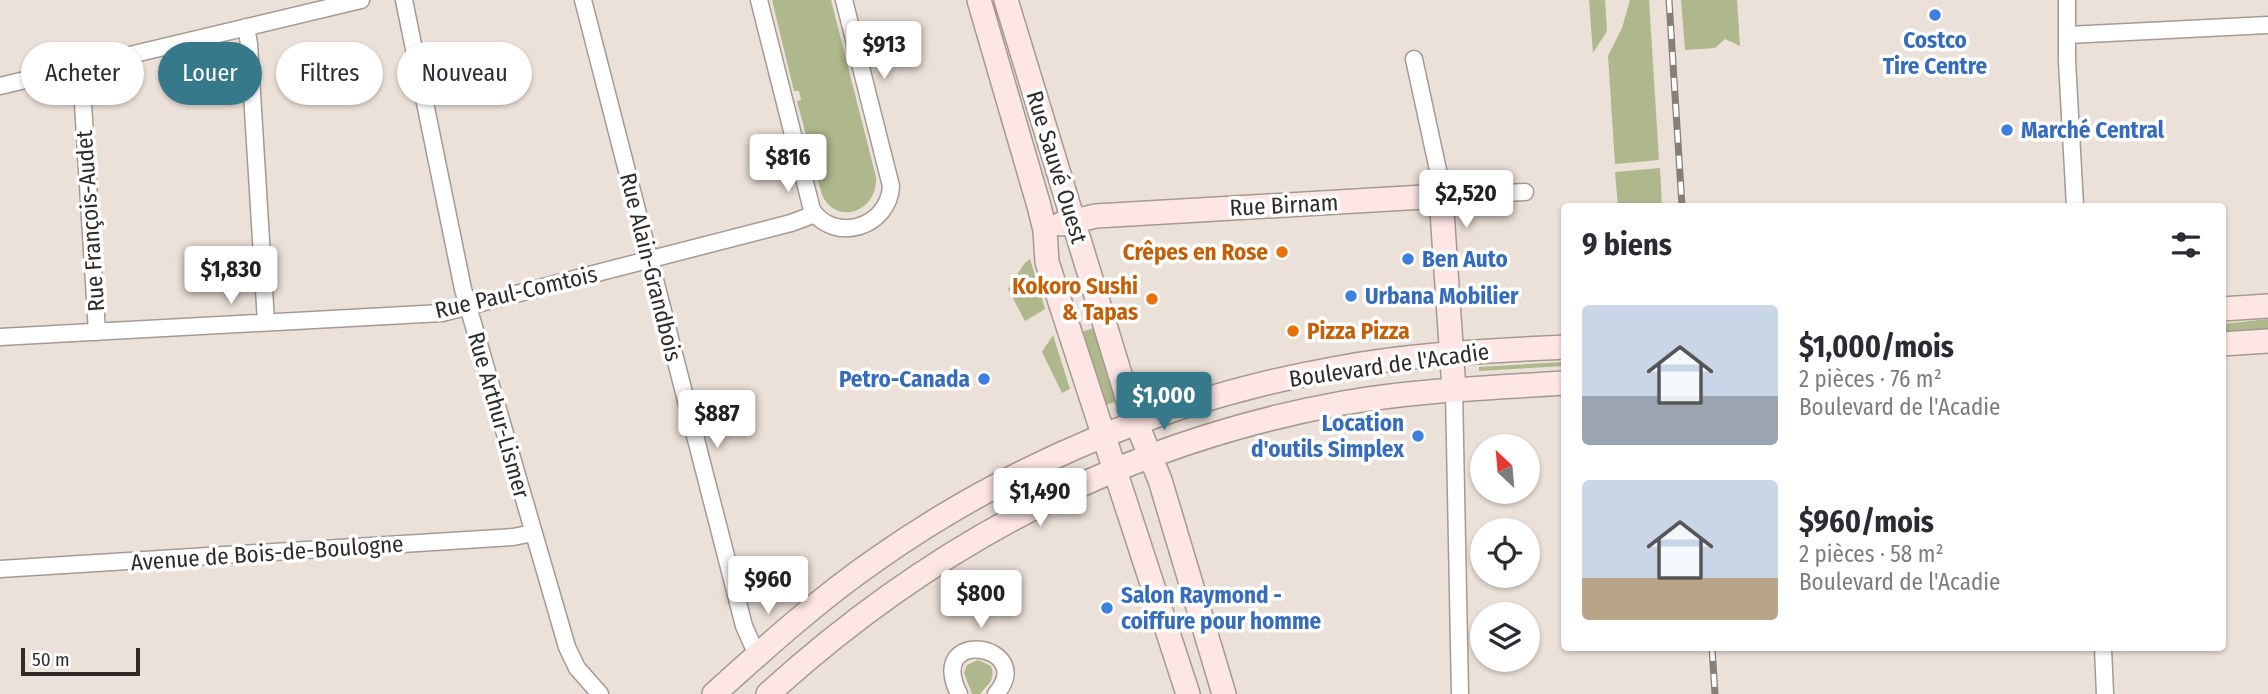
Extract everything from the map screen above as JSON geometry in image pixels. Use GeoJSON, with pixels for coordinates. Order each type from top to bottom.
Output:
{"type":"FeatureCollection","features":[{"type":"Feature","properties":{"kind":"main road","name":"Rue Sauvé Ouest"},"geometry":{"type":"LineString","coordinates":[[979,0],[1045,230],[1047,262],[1188,694]]}},
{"type":"Feature","properties":{"kind":"main road","name":"Rue Sauvé Ouest"},"geometry":{"type":"LineString","coordinates":[[1006,0],[1137,423],[1160,480],[1224,694]]}},
{"type":"Feature","properties":{"kind":"main road","name":"Rue Birnam"},"geometry":{"type":"LineString","coordinates":[[1045,230],[1096,216],[1441,196]]}},
{"type":"Feature","properties":{"kind":"main road"},"geometry":{"type":"LineString","coordinates":[[1441,196],[1454,390]]}},
{"type":"Feature","properties":{"kind":"main road"},"geometry":{"type":"LineString","coordinates":[[2226,309],[2268,306]]}},
{"type":"Feature","properties":{"kind":"main road"},"geometry":{"type":"LineString","coordinates":[[2226,344],[2268,341]]}},
{"type":"Feature","properties":{"kind":"main road","name":"Boulevard de l'Acadie"},"geometry":{"type":"LineString","coordinates":[[714,694],[852,577],[929,525],[994,487],[1137,423],[1289,377],[1350,366],[1452,354],[1561,346]]}},
{"type":"Feature","properties":{"kind":"main road","name":"Boulevard de l'Acadie"},"geometry":{"type":"LineString","coordinates":[[768,694],[847,626],[921,572],[1017,516],[1150,456],[1233,429],[1364,400],[1454,390],[1561,383]]}},
{"type":"Feature","properties":{"kind":"street"},"geometry":{"type":"LineString","coordinates":[[144,52],[361,0]]}},
{"type":"Feature","properties":{"kind":"street","name":"Rue Arthur-Lismer"},"geometry":{"type":"LineString","coordinates":[[404,0],[467,306],[570,654],[582,674],[600,694]]}},
{"type":"Feature","properties":{"kind":"street","name":"Rue Alain-Grandbois"},"geometry":{"type":"LineString","coordinates":[[583,0],[744,626],[752,644],[760,653]]}},
{"type":"Feature","properties":{"kind":"street"},"geometry":{"type":"LineString","coordinates":[[759,0],[807,195],[815,214],[821,220],[835,226],[854,228],[875,219],[883,211],[891,190],[844,0]]}},
{"type":"Feature","properties":{"kind":"street"},"geometry":{"type":"LineString","coordinates":[[2067,0],[2067,61],[2075,203]]}},
{"type":"Feature","properties":{"kind":"street"},"geometry":{"type":"LineString","coordinates":[[2068,35],[2268,25]]}},
{"type":"Feature","properties":{"kind":"street"},"geometry":{"type":"LineString","coordinates":[[246,27],[266,322]]}},
{"type":"Feature","properties":{"kind":"street"},"geometry":{"type":"LineString","coordinates":[[1414,59],[1441,196]]}},
{"type":"Feature","properties":{"kind":"street"},"geometry":{"type":"LineString","coordinates":[[0,86],[21,81]]}},
{"type":"Feature","properties":{"kind":"street","name":"Rue François-Audet"},"geometry":{"type":"LineString","coordinates":[[83,105],[97,332]]}},
{"type":"Feature","properties":{"kind":"street","name":"Rue Birnam"},"geometry":{"type":"LineString","coordinates":[[1441,196],[1525,192]]}},
{"type":"Feature","properties":{"kind":"street","name":"Rue Paul-Comtois"},"geometry":{"type":"LineString","coordinates":[[0,337],[442,313],[791,223],[815,214]]}},
{"type":"Feature","properties":{"kind":"street"},"geometry":{"type":"LineString","coordinates":[[1454,390],[1460,694]]}},
{"type":"Feature","properties":{"kind":"street","name":"Avenue de Bois-de-Boulogne"},"geometry":{"type":"LineString","coordinates":[[0,569],[501,538],[533,533]]}},
{"type":"Feature","properties":{"kind":"street"},"geometry":{"type":"LineString","coordinates":[[959,694],[952,676],[953,667],[965,652],[980,648],[991,652],[1003,667],[1004,682],[996,694]]}},
{"type":"Feature","properties":{"kind":"street"},"geometry":{"type":"LineString","coordinates":[[2103,651],[2105,694]]}},
{"type":"Feature","properties":{"kind":"green space"},"geometry":{"type":"Polygon","coordinates":[[[772,0],[831,0],[876,177],[871,199],[855,211],[837,210],[829,205],[822,195],[797,101],[801,100],[799,91],[794,91],[772,0]]]}},
{"type":"Feature","properties":{"kind":"green space"},"geometry":{"type":"Polygon","coordinates":[[[1589,0],[1605,0],[1607,31],[1593,53],[1589,0]]]}},
{"type":"Feature","properties":{"kind":"green space"},"geometry":{"type":"Polygon","coordinates":[[[1630,0],[1649,0],[1659,160],[1615,164],[1608,56],[1622,28],[1630,0]]]}},
{"type":"Feature","properties":{"kind":"green space"},"geometry":{"type":"Polygon","coordinates":[[[1681,0],[1737,0],[1740,46],[1725,39],[1715,48],[1685,50],[1681,0]]]}},
{"type":"Feature","properties":{"kind":"green space"},"geometry":{"type":"Polygon","coordinates":[[[1660,168],[1662,203],[1618,203],[1615,172],[1660,168]]]}},
{"type":"Feature","properties":{"kind":"green space"},"geometry":{"type":"Polygon","coordinates":[[[1030,259],[1045,309],[1025,321],[1008,289],[1030,259]]]}},
{"type":"Feature","properties":{"kind":"green space"},"geometry":{"type":"Polygon","coordinates":[[[2268,319],[2268,329],[2226,332],[2226,324],[2268,319]]]}},
{"type":"Feature","properties":{"kind":"green space"},"geometry":{"type":"Polygon","coordinates":[[[1093,328],[1115,402],[1106,405],[1082,332],[1093,328]]]}},
{"type":"Feature","properties":{"kind":"green space"},"geometry":{"type":"Polygon","coordinates":[[[1053,335],[1070,389],[1062,393],[1042,352],[1053,335]]]}},
{"type":"Feature","properties":{"kind":"green space"},"geometry":{"type":"Polygon","coordinates":[[[1561,362],[1561,366],[1479,371],[1479,367],[1561,362]]]}},
{"type":"Feature","properties":{"kind":"green space"},"geometry":{"type":"Polygon","coordinates":[[[978,660],[991,666],[993,675],[980,694],[972,694],[964,673],[967,665],[978,660]]]}},
{"type":"Feature","properties":{"kind":"railway"},"geometry":{"type":"LineString","coordinates":[[1669,0],[1682,203]]}},
{"type":"Feature","properties":{"kind":"railway"},"geometry":{"type":"LineString","coordinates":[[1712,651],[1715,694]]}},
{"type":"Feature","properties":{"kind":"place","name":"Costco Tire Centre"},"geometry":{"type":"Point","coordinates":[1935,15]}},
{"type":"Feature","properties":{"kind":"place","name":"Marché Central"},"geometry":{"type":"Point","coordinates":[2007,130]}},
{"type":"Feature","properties":{"kind":"place","name":"Crêpes en Rose"},"geometry":{"type":"Point","coordinates":[1282,252]}},
{"type":"Feature","properties":{"kind":"place","name":"Ben Auto"},"geometry":{"type":"Point","coordinates":[1408,259]}},
{"type":"Feature","properties":{"kind":"place","name":"Urbana Mobilier"},"geometry":{"type":"Point","coordinates":[1351,296]}},
{"type":"Feature","properties":{"kind":"place","name":"Kokoro Sushi & Tapas"},"geometry":{"type":"Point","coordinates":[1152,299]}},
{"type":"Feature","properties":{"kind":"place","name":"Pizza Pizza"},"geometry":{"type":"Point","coordinates":[1293,331]}},
{"type":"Feature","properties":{"kind":"place","name":"Petro-Canada"},"geometry":{"type":"Point","coordinates":[984,379]}},
{"type":"Feature","properties":{"kind":"place","name":"Location d'outils Simplex"},"geometry":{"type":"Point","coordinates":[1418,436]}},
{"type":"Feature","properties":{"kind":"place","name":"Salon Raymond - coiffure pour homme"},"geometry":{"type":"Point","coordinates":[1107,608]}}]}
